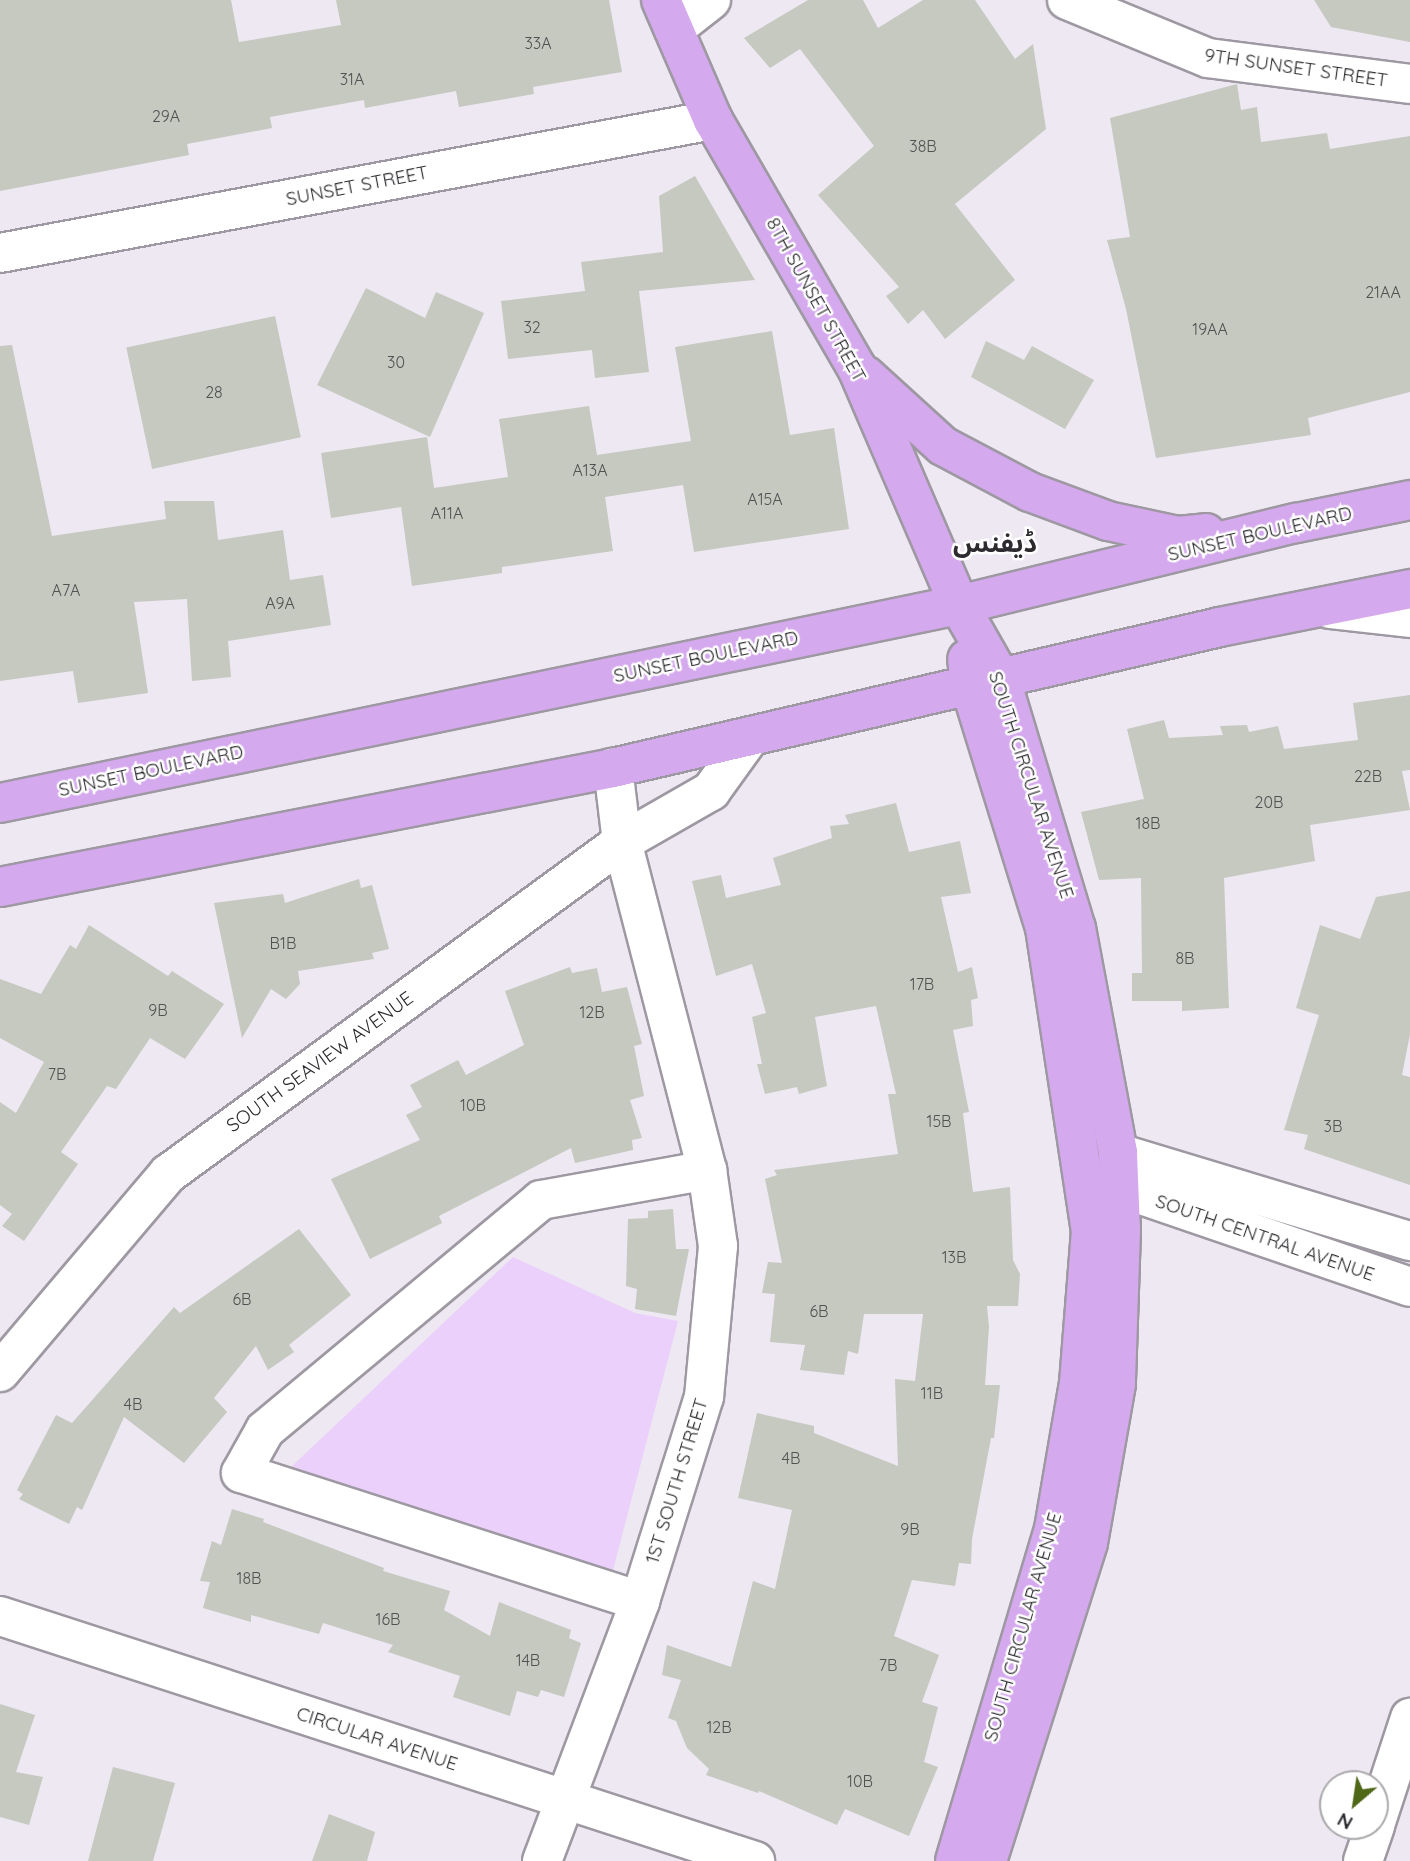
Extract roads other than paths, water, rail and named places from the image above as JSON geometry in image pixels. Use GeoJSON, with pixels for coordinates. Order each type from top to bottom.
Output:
{"type":"FeatureCollection","features":[{"type":"Feature","properties":{"kind":"main road","name":"8TH SUNSET STREET"},"geometry":{"type":"LineString","coordinates":[[667,15],[713,120],[857,368],[959,605]]}},
{"type":"Feature","properties":{"kind":"main road"},"geometry":{"type":"LineString","coordinates":[[857,368],[943,446],[1030,492],[1108,521],[1178,536],[1296,523]]}},
{"type":"Feature","properties":{"kind":"main road","name":"SUNSET BOULEVARD"},"geometry":{"type":"LineString","coordinates":[[0,803],[959,605],[1296,523],[1410,500]]}},
{"type":"Feature","properties":{"kind":"main road"},"geometry":{"type":"LineString","coordinates":[[0,887],[613,768],[1220,627],[1410,589]]}},
{"type":"Feature","properties":{"kind":"main road","name":"SOUTH CIRCULAR AVENUE"},"geometry":{"type":"LineString","coordinates":[[959,605],[1076,928],[1120,1171],[1116,1384],[1088,1543],[988,1861]]}},
{"type":"Feature","properties":{"kind":"main road","name":"SOUTH CIRCULAR AVENUE"},"geometry":{"type":"LineString","coordinates":[[955,1861],[1054,1529],[1079,1383],[1091,1233],[1045,928],[985,681]]}},
{"type":"Feature","properties":{"kind":"street"},"geometry":{"type":"LineString","coordinates":[[667,15],[710,0]]}},
{"type":"Feature","properties":{"kind":"street","name":"9TH SUNSET STREET"},"geometry":{"type":"LineString","coordinates":[[1068,0],[1208,58],[1410,84]]}},
{"type":"Feature","properties":{"kind":"street","name":"SUNSET STREET"},"geometry":{"type":"LineString","coordinates":[[0,253],[713,120]]}},
{"type":"Feature","properties":{"kind":"street"},"geometry":{"type":"LineString","coordinates":[[1321,608],[1410,618]]}},
{"type":"Feature","properties":{"kind":"street","name":"SOUTH SEAVIEW AVENUE"},"geometry":{"type":"LineString","coordinates":[[0,1372],[168,1174],[622,842],[711,791],[750,737]]}},
{"type":"Feature","properties":{"kind":"street"},"geometry":{"type":"LineString","coordinates":[[613,768],[622,842]]}},
{"type":"Feature","properties":{"kind":"street","name":"1ST SOUTH STREET"},"geometry":{"type":"LineString","coordinates":[[542,1861],[640,1601],[704,1397],[718,1246],[707,1170],[622,842]]}},
{"type":"Feature","properties":{"kind":"street"},"geometry":{"type":"LineString","coordinates":[[640,1601],[241,1473],[265,1430],[541,1200],[707,1170]]}},
{"type":"Feature","properties":{"kind":"street"},"geometry":{"type":"LineString","coordinates":[[1120,1171],[1410,1241]]}},
{"type":"Feature","properties":{"kind":"street","name":"SOUTH CENTRAL AVENUE"},"geometry":{"type":"LineString","coordinates":[[1120,1171],[1410,1287]]}},
{"type":"Feature","properties":{"kind":"street","name":"CIRCULAR AVENUE"},"geometry":{"type":"LineString","coordinates":[[0,1616],[755,1861]]}},
{"type":"Feature","properties":{"kind":"street"},"geometry":{"type":"LineString","coordinates":[[1389,1782],[1410,1718]]}},
{"type":"Feature","properties":{"kind":"street"},"geometry":{"type":"LineString","coordinates":[[1363,1861],[1370,1840]]}},
{"type":"Feature","properties":{"kind":"district","name":"ڈیفنس"},"geometry":{"type":"Point","coordinates":[995,543]}}]}
